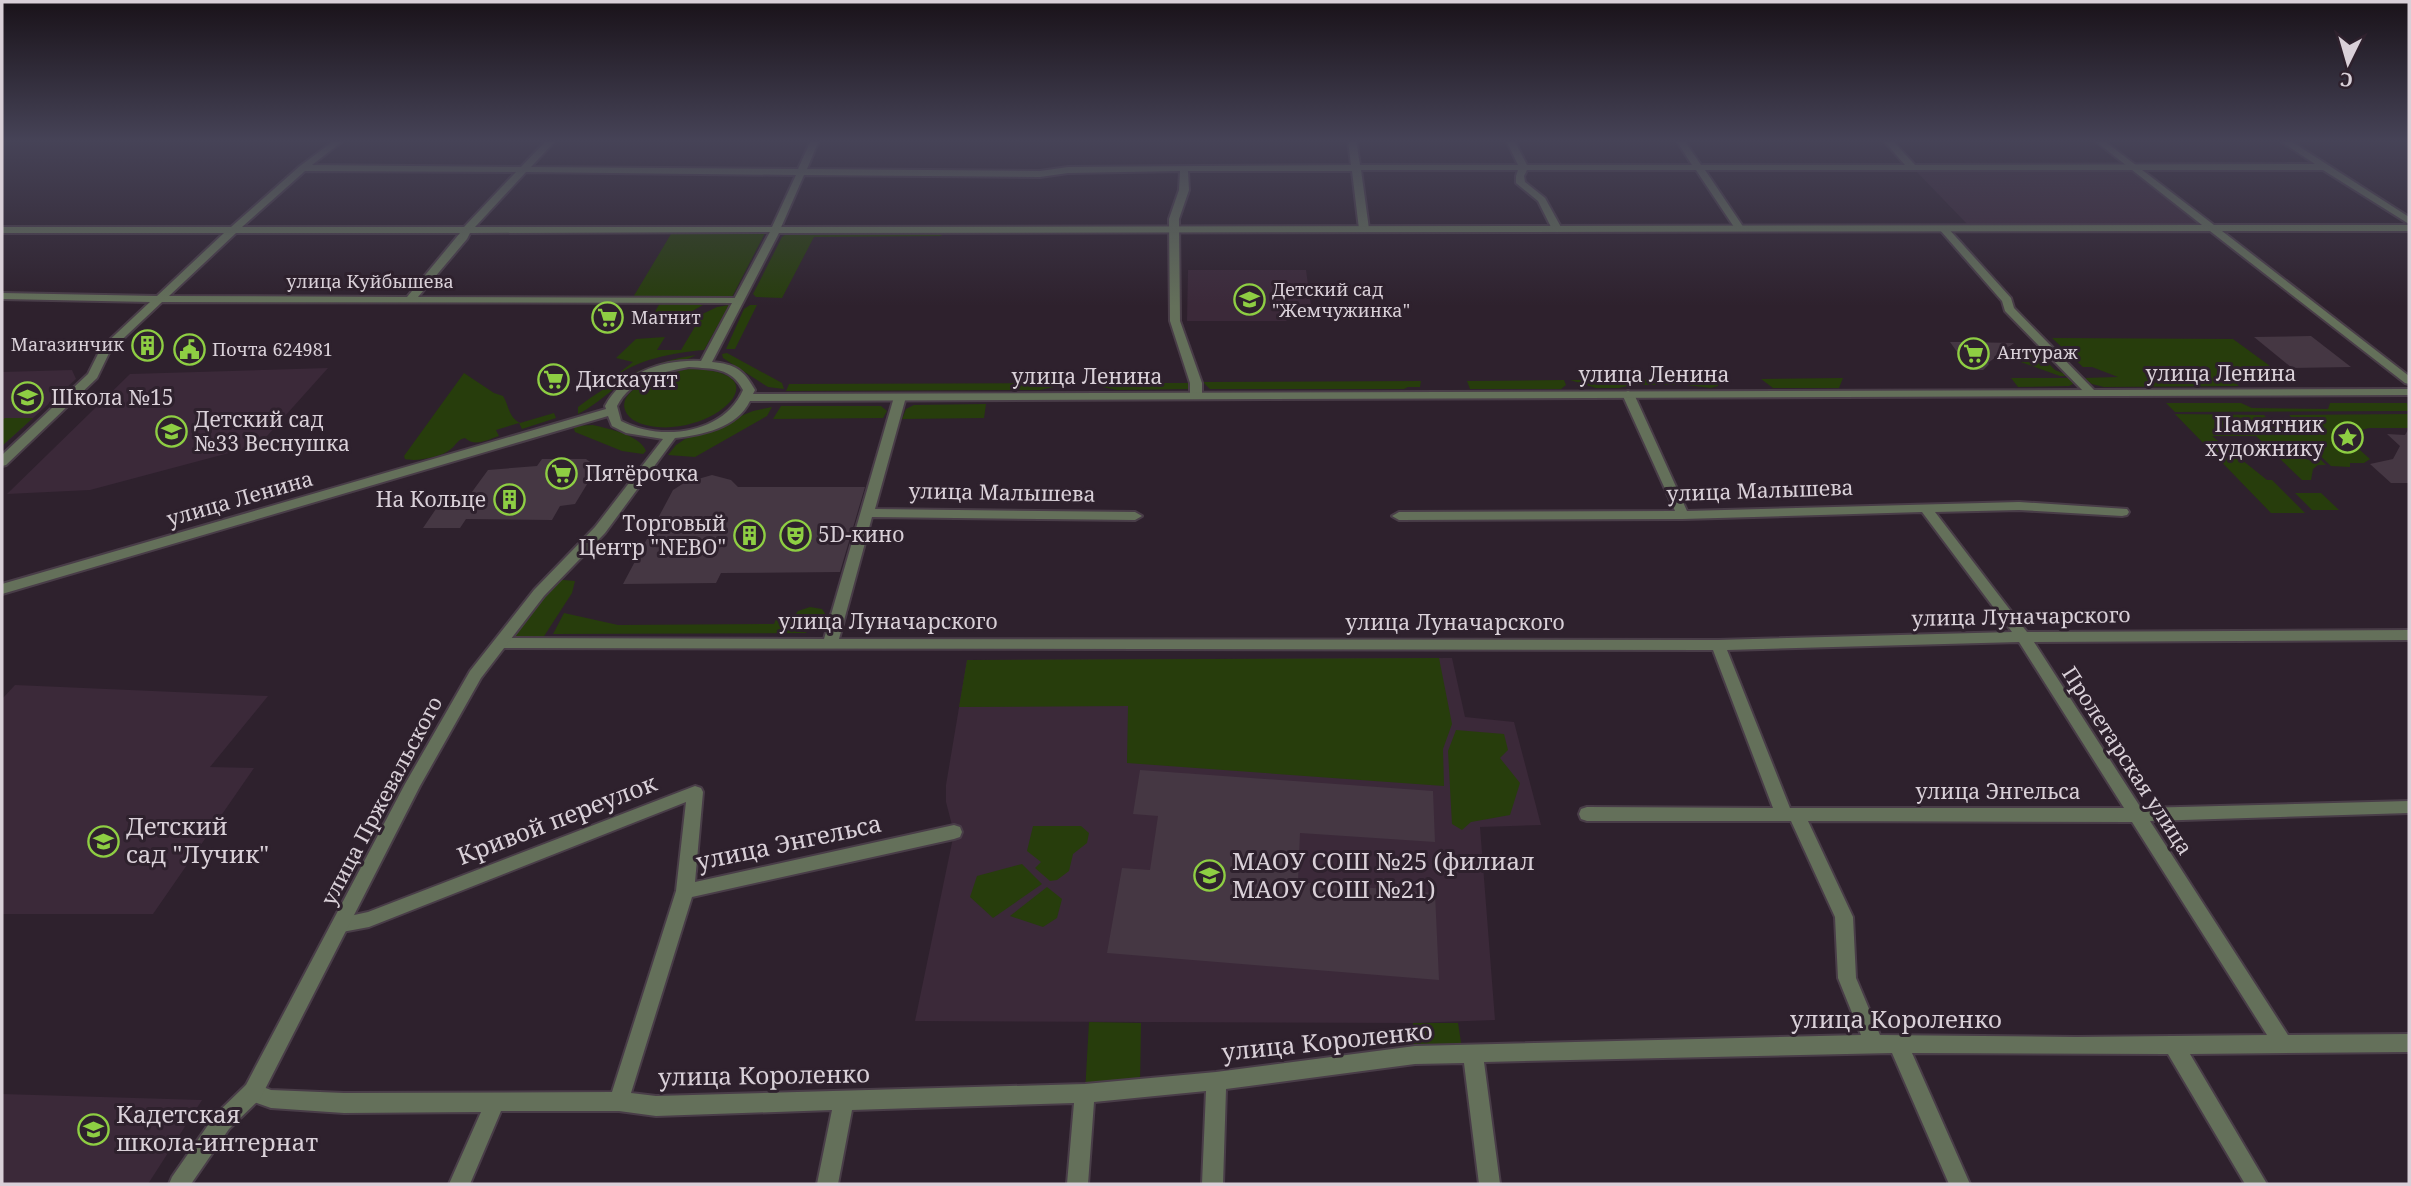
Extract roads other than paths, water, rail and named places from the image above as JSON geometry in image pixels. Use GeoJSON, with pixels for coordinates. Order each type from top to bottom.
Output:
{"type":"FeatureCollection","features":[{"type":"Feature","properties":{"kind":"street"},"geometry":{"type":"LineString","coordinates":[[2,462],[93,376],[105,350],[272,195]]}},
{"type":"Feature","properties":{"kind":"street"},"geometry":{"type":"LineString","coordinates":[[410,300],[464,237],[465,232],[500,195]]}},
{"type":"Feature","properties":{"kind":"street"},"geometry":{"type":"LineString","coordinates":[[705,364],[792,195]]}},
{"type":"Feature","properties":{"kind":"street"},"geometry":{"type":"LineString","coordinates":[[1182,195],[1174,219],[1175,321],[1196,383],[1196,396]]}},
{"type":"Feature","properties":{"kind":"street"},"geometry":{"type":"LineString","coordinates":[[1360,195],[1364,229]]}},
{"type":"Feature","properties":{"kind":"street"},"geometry":{"type":"LineString","coordinates":[[1536,195],[1542,200],[1557,229]]}},
{"type":"Feature","properties":{"kind":"street"},"geometry":{"type":"LineString","coordinates":[[1717,195],[1739,228]]}},
{"type":"Feature","properties":{"kind":"street"},"geometry":{"type":"LineString","coordinates":[[2169,195],[2409,381]]}},
{"type":"Feature","properties":{"kind":"street"},"geometry":{"type":"LineString","coordinates":[[2370,195],[2409,220]]}},
{"type":"Feature","properties":{"kind":"street"},"geometry":{"type":"LineString","coordinates":[[1943,228],[2007,300],[2009,309],[2091,393]]}},
{"type":"Feature","properties":{"kind":"street"},"geometry":{"type":"LineString","coordinates":[[2,230],[465,232],[2409,228]]}},
{"type":"Feature","properties":{"kind":"street","name":"улица Куйбышева"},"geometry":{"type":"LineString","coordinates":[[2,296],[738,301]]}},
{"type":"Feature","properties":{"kind":"street"},"geometry":{"type":"LineString","coordinates":[[705,364],[728,368],[741,375],[748,384],[747,398],[734,413],[717,424],[671,436],[648,436],[629,431],[616,423],[610,412],[617,394],[638,378],[668,368],[705,364]]}},
{"type":"Feature","properties":{"kind":"street","name":"улица Ленина"},"geometry":{"type":"LineString","coordinates":[[747,398],[2409,393]]}},
{"type":"Feature","properties":{"kind":"street"},"geometry":{"type":"LineString","coordinates":[[1628,394],[1683,515]]}},
{"type":"Feature","properties":{"kind":"street"},"geometry":{"type":"LineString","coordinates":[[830,643],[900,397]]}},
{"type":"Feature","properties":{"kind":"street","name":"улица Ленина"},"geometry":{"type":"LineString","coordinates":[[2,589],[610,412]]}},
{"type":"Feature","properties":{"kind":"street","name":"улица Пржевальского"},"geometry":{"type":"LineString","coordinates":[[179,1184],[222,1122],[253,1092],[413,784],[475,674],[539,593],[600,530],[671,436]]}},
{"type":"Feature","properties":{"kind":"street","name":"улица Малышева"},"geometry":{"type":"LineString","coordinates":[[1398,516],[1683,515],[2019,506],[2123,512]]}},
{"type":"Feature","properties":{"kind":"street","name":"Пролетарская улица"},"geometry":{"type":"LineString","coordinates":[[1925,508],[2023,637],[2283,1044]]}},
{"type":"Feature","properties":{"kind":"street","name":"улица Малышева"},"geometry":{"type":"LineString","coordinates":[[867,513],[1135,516]]}},
{"type":"Feature","properties":{"kind":"street","name":"улица Луначарского"},"geometry":{"type":"LineString","coordinates":[[500,643],[1718,645],[2023,637],[2409,635]]}},
{"type":"Feature","properties":{"kind":"street"},"geometry":{"type":"LineString","coordinates":[[1718,645],[1791,816],[1844,917],[1847,978],[1874,1044]]}},
{"type":"Feature","properties":{"kind":"street","name":"Кривой переулок"},"geometry":{"type":"LineString","coordinates":[[342,923],[369,919],[695,792],[685,891]]}},
{"type":"Feature","properties":{"kind":"street","name":"улица Энгельса"},"geometry":{"type":"LineString","coordinates":[[1587,814],[2138,816],[2409,807]]}},
{"type":"Feature","properties":{"kind":"street","name":"улица Энгельса"},"geometry":{"type":"LineString","coordinates":[[619,1101],[685,891],[954,832]]}},
{"type":"Feature","properties":{"kind":"street","name":"улица Короленко"},"geometry":{"type":"LineString","coordinates":[[253,1092],[271,1099],[344,1103],[619,1101],[656,1106],[1085,1093],[1216,1081],[1415,1055],[1874,1044],[2174,1046],[2409,1042]]}},
{"type":"Feature","properties":{"kind":"street"},"geometry":{"type":"LineString","coordinates":[[1898,1044],[1960,1184]]}},
{"type":"Feature","properties":{"kind":"street"},"geometry":{"type":"LineString","coordinates":[[2174,1046],[2258,1184]]}},
{"type":"Feature","properties":{"kind":"street"},"geometry":{"type":"LineString","coordinates":[[1473,1055],[1490,1184]]}},
{"type":"Feature","properties":{"kind":"street"},"geometry":{"type":"LineString","coordinates":[[1213,1184],[1216,1081]]}},
{"type":"Feature","properties":{"kind":"street"},"geometry":{"type":"LineString","coordinates":[[1077,1184],[1085,1093]]}},
{"type":"Feature","properties":{"kind":"street"},"geometry":{"type":"LineString","coordinates":[[828,1184],[844,1101]]}},
{"type":"Feature","properties":{"kind":"street"},"geometry":{"type":"LineString","coordinates":[[459,1184],[495,1102]]}},
{"type":"Feature","properties":{"kind":"place","name":"Детский сад \"Жемчужинка\""},"geometry":{"type":"Point","coordinates":[1249,300]}},
{"type":"Feature","properties":{"kind":"place","name":"Магнит"},"geometry":{"type":"Point","coordinates":[608,318]}},
{"type":"Feature","properties":{"kind":"place","name":"Магазинчик"},"geometry":{"type":"Point","coordinates":[147,345]}},
{"type":"Feature","properties":{"kind":"place","name":"Почта 624981"},"geometry":{"type":"Point","coordinates":[189,350]}},
{"type":"Feature","properties":{"kind":"place","name":"Антураж"},"geometry":{"type":"Point","coordinates":[1974,353]}},
{"type":"Feature","properties":{"kind":"place","name":"Дискаунт"},"geometry":{"type":"Point","coordinates":[553,380]}},
{"type":"Feature","properties":{"kind":"place","name":"Школа №15"},"geometry":{"type":"Point","coordinates":[28,398]}},
{"type":"Feature","properties":{"kind":"place","name":"Детский сад №33 Веснушка"},"geometry":{"type":"Point","coordinates":[171,432]}},
{"type":"Feature","properties":{"kind":"place","name":"Памятник художнику"},"geometry":{"type":"Point","coordinates":[2347,437]}},
{"type":"Feature","properties":{"kind":"place","name":"Пятёрочка"},"geometry":{"type":"Point","coordinates":[562,474]}},
{"type":"Feature","properties":{"kind":"place","name":"На Кольце"},"geometry":{"type":"Point","coordinates":[509,500]}},
{"type":"Feature","properties":{"kind":"place","name":"5D-кино"},"geometry":{"type":"Point","coordinates":[795,535]}},
{"type":"Feature","properties":{"kind":"place","name":"Торговый Центр \"NEBO\""},"geometry":{"type":"Point","coordinates":[749,536]}},
{"type":"Feature","properties":{"kind":"place","name":"Детский сад \"Лучик\""},"geometry":{"type":"Point","coordinates":[103,841]}},
{"type":"Feature","properties":{"kind":"place","name":"МАОУ СОШ №25 (филиал МАОУ СОШ №21)"},"geometry":{"type":"Point","coordinates":[1209,876]}},
{"type":"Feature","properties":{"kind":"place","name":"Кадетская школа-интернат"},"geometry":{"type":"Point","coordinates":[93,1129]}}]}
